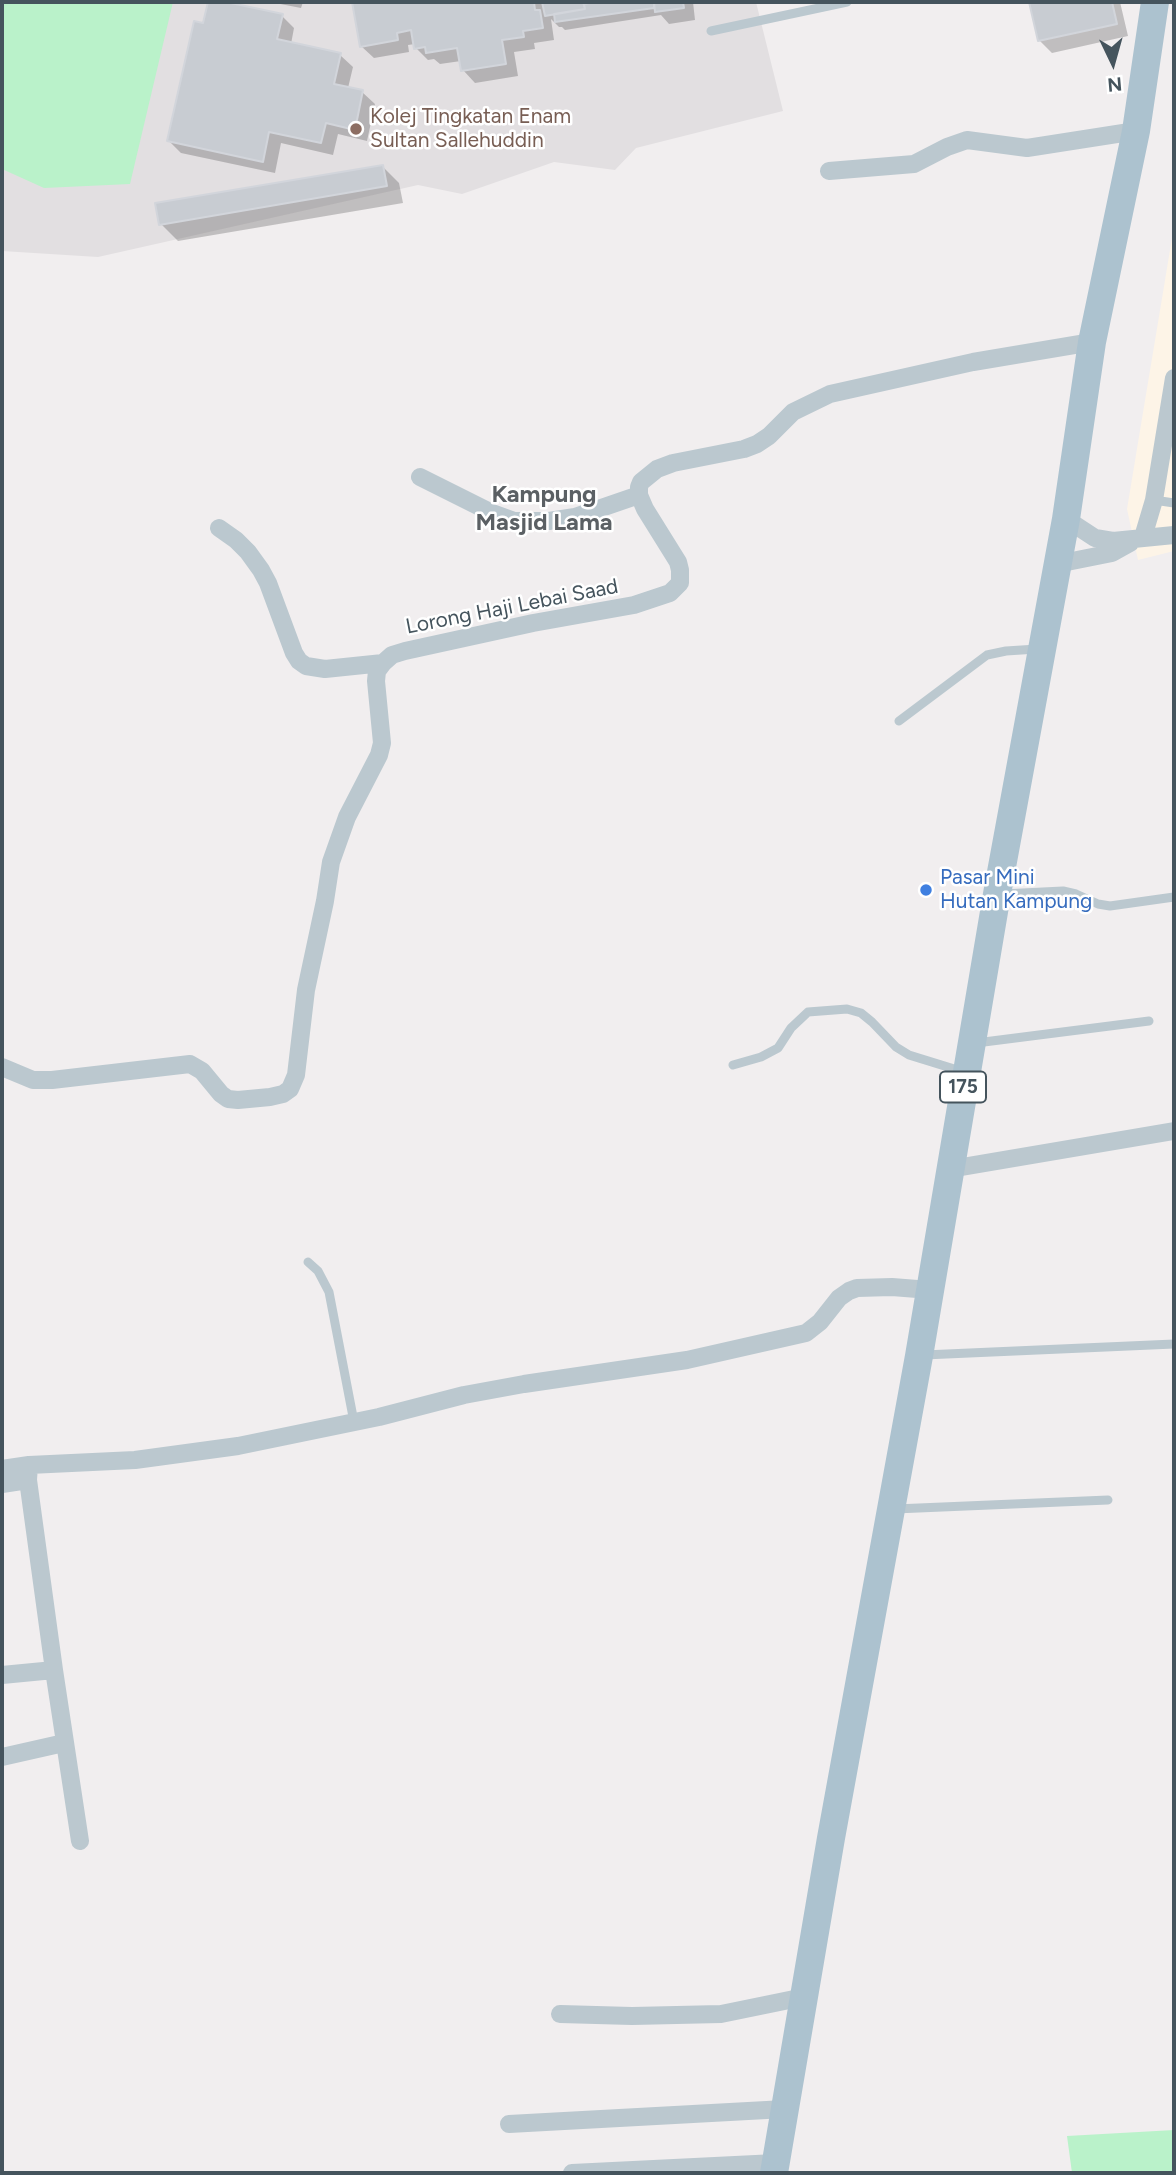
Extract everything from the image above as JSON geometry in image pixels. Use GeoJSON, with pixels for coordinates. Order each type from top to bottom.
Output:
{"type":"FeatureCollection","features":[{"type":"Feature","properties":{"kind":"main road","name":"175"},"geometry":{"type":"LineString","coordinates":[[775,2168],[919,1356],[997,894],[1066,519],[1092,342],[1136,131],[1155,2]]}},
{"type":"Feature","properties":{"kind":"street"},"geometry":{"type":"LineString","coordinates":[[829,171],[914,163],[947,147],[967,141],[1027,148],[1136,131]]}},
{"type":"Feature","properties":{"kind":"street"},"geometry":{"type":"LineString","coordinates":[[420,477],[514,521],[549,521],[575,517],[608,508],[639,495],[641,482],[657,469],[757,444],[793,412],[830,394],[973,362],[1092,342]]}},
{"type":"Feature","properties":{"kind":"street"},"geometry":{"type":"LineString","coordinates":[[1057,564],[1111,553],[1143,537],[1154,500],[1174,378]]}},
{"type":"Feature","properties":{"kind":"street","name":"Lorong Haji Lebai Saad"},"geometry":{"type":"LineString","coordinates":[[383,663],[392,655],[405,650],[634,605],[670,593],[680,583],[678,562],[639,495]]}},
{"type":"Feature","properties":{"kind":"street"},"geometry":{"type":"LineString","coordinates":[[1066,519],[1095,538],[1113,541],[1174,535]]}},
{"type":"Feature","properties":{"kind":"street"},"geometry":{"type":"LineString","coordinates":[[219,528],[236,540],[255,560],[268,583],[299,661],[306,666],[325,668],[383,663]]}},
{"type":"Feature","properties":{"kind":"street"},"geometry":{"type":"LineString","coordinates":[[2,1067],[40,1081],[190,1065],[202,1070],[221,1094],[228,1098],[239,1100],[270,1097],[290,1089],[296,1075],[306,990],[331,862],[342,829],[374,767],[382,743],[376,681],[377,671],[383,663]]}},
{"type":"Feature","properties":{"kind":"street"},"geometry":{"type":"LineString","coordinates":[[950,1169],[1174,1131]]}},
{"type":"Feature","properties":{"kind":"street"},"geometry":{"type":"LineString","coordinates":[[2,1484],[28,1473],[88,1463],[179,1455],[238,1446],[354,1422],[464,1395],[679,1361],[797,1336],[812,1329],[839,1298],[858,1288],[930,1290]]}},
{"type":"Feature","properties":{"kind":"street"},"geometry":{"type":"LineString","coordinates":[[2,1469],[28,1473]]}},
{"type":"Feature","properties":{"kind":"street"},"geometry":{"type":"LineString","coordinates":[[28,1473],[64,1743],[80,1841]]}},
{"type":"Feature","properties":{"kind":"street"},"geometry":{"type":"LineString","coordinates":[[2,1675],[54,1670]]}},
{"type":"Feature","properties":{"kind":"street"},"geometry":{"type":"LineString","coordinates":[[2,1757],[64,1743]]}},
{"type":"Feature","properties":{"kind":"street"},"geometry":{"type":"LineString","coordinates":[[560,2014],[721,2014],[804,1997]]}},
{"type":"Feature","properties":{"kind":"street"},"geometry":{"type":"LineString","coordinates":[[509,2124],[785,2109]]}},
{"type":"Feature","properties":{"kind":"street"},"geometry":{"type":"LineString","coordinates":[[572,2173],[775,2168]]}},
{"type":"Feature","properties":{"kind":"lane"},"geometry":{"type":"LineString","coordinates":[[711,31],[847,2]]}},
{"type":"Feature","properties":{"kind":"lane"},"geometry":{"type":"LineString","coordinates":[[1154,500],[1174,503]]}},
{"type":"Feature","properties":{"kind":"lane"},"geometry":{"type":"LineString","coordinates":[[899,721],[987,655],[1006,650],[1042,648]]}},
{"type":"Feature","properties":{"kind":"lane"},"geometry":{"type":"LineString","coordinates":[[997,894],[1063,891],[1098,905],[1110,906],[1174,898]]}},
{"type":"Feature","properties":{"kind":"lane"},"geometry":{"type":"LineString","coordinates":[[733,1065],[761,1057],[778,1048],[790,1028],[808,1012],[847,1009],[861,1013],[872,1021],[896,1047],[909,1055],[966,1072]]}},
{"type":"Feature","properties":{"kind":"lane"},"geometry":{"type":"LineString","coordinates":[[971,1044],[1149,1021]]}},
{"type":"Feature","properties":{"kind":"lane"},"geometry":{"type":"LineString","coordinates":[[308,1262],[318,1271],[329,1292],[354,1422]]}},
{"type":"Feature","properties":{"kind":"lane"},"geometry":{"type":"LineString","coordinates":[[919,1356],[1174,1344]]}},
{"type":"Feature","properties":{"kind":"lane"},"geometry":{"type":"LineString","coordinates":[[890,1509],[1108,1500]]}},
{"type":"Feature","properties":{"kind":"shaded area","name":"Kolej Tingkatan Enam Sultan Sallehuddin"},"geometry":{"type":"Polygon","coordinates":[[[2,2],[756,2],[783,111],[636,148],[615,170],[554,162],[462,194],[418,185],[98,257],[2,251],[2,2]]]}},
{"type":"Feature","properties":{"kind":"shaded area"},"geometry":{"type":"Polygon","coordinates":[[[1174,226],[1174,551],[1138,560],[1127,509],[1174,226]]]}},
{"type":"Feature","properties":{"kind":"green space"},"geometry":{"type":"Polygon","coordinates":[[[2,2],[173,2],[130,184],[44,188],[2,169],[2,2]]]}},
{"type":"Feature","properties":{"kind":"green space"},"geometry":{"type":"Polygon","coordinates":[[[1174,2130],[1174,2173],[1072,2173],[1067,2136],[1174,2130]]]}},
{"type":"Feature","properties":{"kind":"building"},"geometry":{"type":"Polygon","coordinates":[[[208,2],[226,2],[283,14],[277,39],[341,53],[334,84],[363,90],[355,130],[326,123],[321,143],[269,132],[263,162],[167,141],[194,21],[203,23],[208,2]]]}},
{"type":"Feature","properties":{"kind":"building"},"geometry":{"type":"Polygon","coordinates":[[[352,2],[534,2],[535,10],[540,10],[543,28],[523,31],[524,37],[502,40],[506,64],[461,71],[457,48],[426,53],[425,47],[414,49],[411,30],[397,33],[398,40],[360,47],[352,2]]]}},
{"type":"Feature","properties":{"kind":"building"},"geometry":{"type":"Polygon","coordinates":[[[542,2],[583,2],[585,9],[545,16],[542,2]]]}},
{"type":"Feature","properties":{"kind":"building"},"geometry":{"type":"Polygon","coordinates":[[[654,2],[654,8],[555,22],[554,14],[585,9],[584,4],[654,2]]]}},
{"type":"Feature","properties":{"kind":"building"},"geometry":{"type":"Polygon","coordinates":[[[654,2],[683,2],[684,8],[655,12],[654,2]]]}},
{"type":"Feature","properties":{"kind":"building"},"geometry":{"type":"Polygon","coordinates":[[[1029,2],[1112,2],[1117,24],[1038,41],[1029,2]]]}},
{"type":"Feature","properties":{"kind":"building"},"geometry":{"type":"Polygon","coordinates":[[[383,165],[387,186],[159,225],[155,203],[383,165]]]}},
{"type":"Feature","properties":{"kind":"place","name":"Kolej Tingkatan Enam Sultan Sallehuddin"},"geometry":{"type":"Point","coordinates":[356,129]}},
{"type":"Feature","properties":{"kind":"place","name":"Pasar Mini Hutan Kampung"},"geometry":{"type":"Point","coordinates":[926,890]}},
{"type":"Feature","properties":{"kind":"district","name":"Kampung Masjid Lama"},"geometry":{"type":"Point","coordinates":[544,509]}}]}
